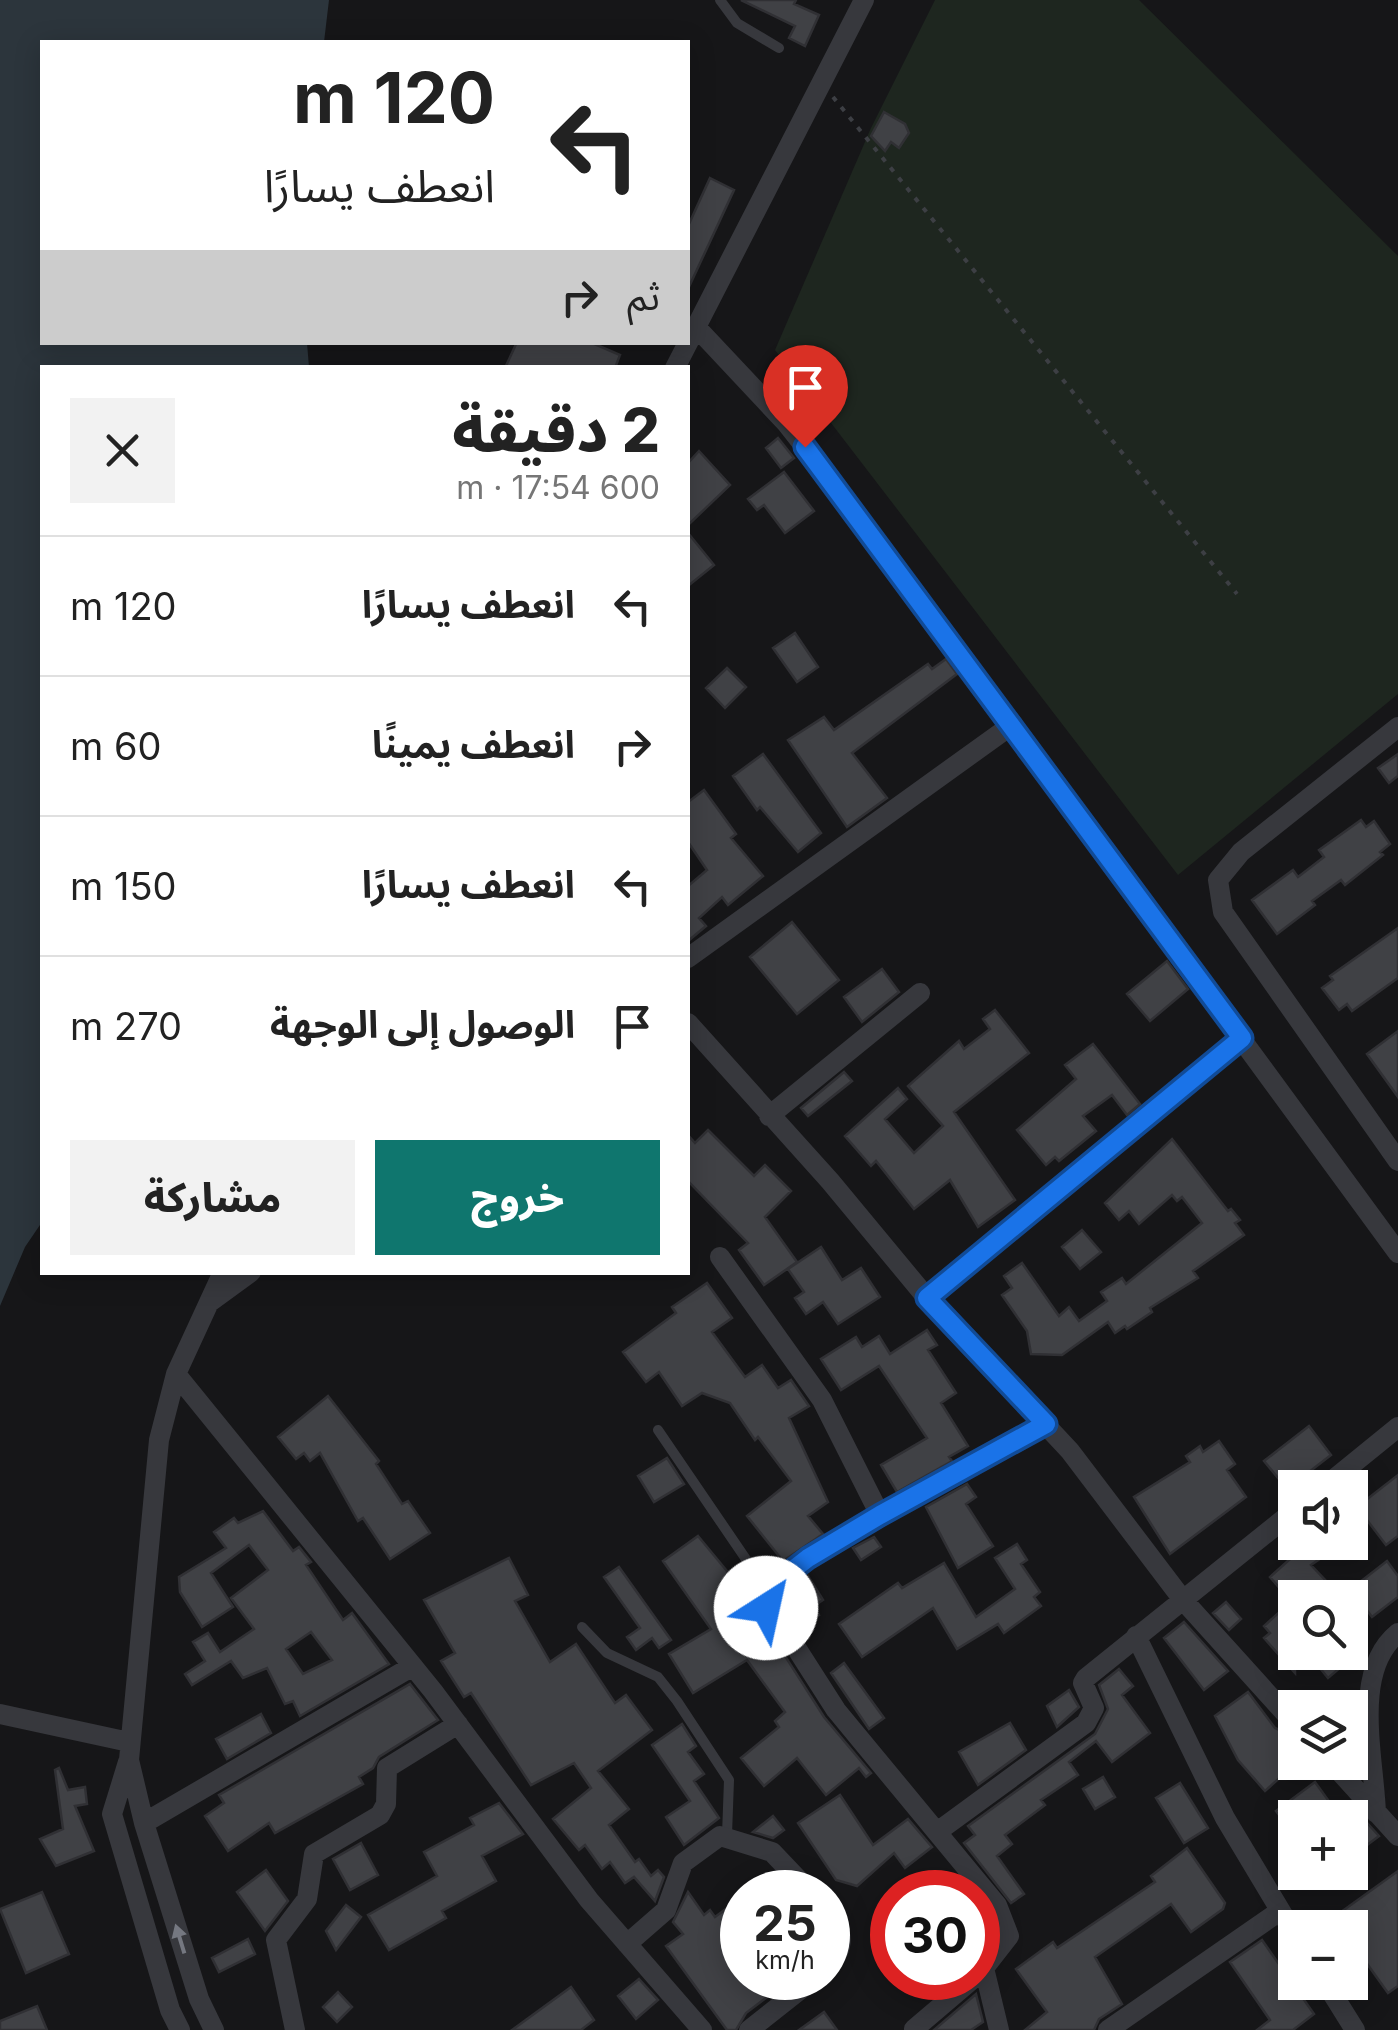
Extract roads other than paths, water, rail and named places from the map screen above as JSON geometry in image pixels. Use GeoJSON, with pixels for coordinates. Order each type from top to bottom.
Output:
{"type":"FeatureCollection","features":[{"type":"Feature","properties":{"kind":"street"},"geometry":{"type":"LineString","coordinates":[[690,340],[864,0]]}},
{"type":"Feature","properties":{"kind":"street"},"geometry":{"type":"LineString","coordinates":[[696,328],[787,424],[1013,724],[1398,1252]]}},
{"type":"Feature","properties":{"kind":"street"},"geometry":{"type":"LineString","coordinates":[[690,957],[1013,724]]}},
{"type":"Feature","properties":{"kind":"street"},"geometry":{"type":"LineString","coordinates":[[1396,1152],[1223,912],[1218,880],[1241,852],[1398,727]]}},
{"type":"Feature","properties":{"kind":"street"},"geometry":{"type":"LineString","coordinates":[[768,1116],[920,993]]}},
{"type":"Feature","properties":{"kind":"street"},"geometry":{"type":"LineString","coordinates":[[690,1025],[830,1181],[927,1298],[1046,1424],[1182,1600],[1278,1705]]}},
{"type":"Feature","properties":{"kind":"street"},"geometry":{"type":"LineString","coordinates":[[927,1298],[1242,1038]]}},
{"type":"Feature","properties":{"kind":"street"},"geometry":{"type":"LineString","coordinates":[[720,1257],[822,1400],[880,1515]]}},
{"type":"Feature","properties":{"kind":"street"},"geometry":{"type":"LineString","coordinates":[[180,2030],[170,2010],[112,1814],[129,1751],[159,1440],[176,1374],[222,1275]]}},
{"type":"Feature","properties":{"kind":"street"},"geometry":{"type":"LineString","coordinates":[[208,1304],[247,1275]]}},
{"type":"Feature","properties":{"kind":"street"},"geometry":{"type":"LineString","coordinates":[[176,1374],[413,1666],[558,1861],[702,2030]]}},
{"type":"Feature","properties":{"kind":"street"},"geometry":{"type":"LineString","coordinates":[[969,1870],[836,1710],[766,1608],[763,1596],[808,1558],[1046,1424]]}},
{"type":"Feature","properties":{"kind":"street"},"geometry":{"type":"LineString","coordinates":[[1345,1470],[1398,1427]]}},
{"type":"Feature","properties":{"kind":"street"},"geometry":{"type":"LineString","coordinates":[[938,1832],[1086,1722],[1094,1708],[1083,1684],[1086,1678],[1278,1524]]}},
{"type":"Feature","properties":{"kind":"street"},"geometry":{"type":"LineString","coordinates":[[1376,1813],[1368,1682],[1376,1656],[1398,1633]]}},
{"type":"Feature","properties":{"kind":"street"},"geometry":{"type":"LineString","coordinates":[[1136,1636],[1225,1818],[1279,1910]]}},
{"type":"Feature","properties":{"kind":"street"},"geometry":{"type":"LineString","coordinates":[[144,1823],[413,1666]]}},
{"type":"Feature","properties":{"kind":"street"},"geometry":{"type":"LineString","coordinates":[[0,1714],[129,1751]]}},
{"type":"Feature","properties":{"kind":"street"},"geometry":{"type":"LineString","coordinates":[[295,2030],[276,1940],[307,1899],[314,1854],[380,1815],[386,1804],[387,1768],[458,1724]]}},
{"type":"Feature","properties":{"kind":"street"},"geometry":{"type":"LineString","coordinates":[[129,1751],[144,1823],[199,1999],[214,2030]]}},
{"type":"Feature","properties":{"kind":"street"},"geometry":{"type":"LineString","coordinates":[[1346,1780],[1398,1836]]}},
{"type":"Feature","properties":{"kind":"street"},"geometry":{"type":"LineString","coordinates":[[628,1944],[666,1910],[682,1863],[726,1835],[772,1852],[789,1870]]}},
{"type":"Feature","properties":{"kind":"street"},"geometry":{"type":"LineString","coordinates":[[1000,1911],[1008,1936],[1000,1946]]}},
{"type":"Feature","properties":{"kind":"street"},"geometry":{"type":"LineString","coordinates":[[1108,2030],[1278,1912]]}},
{"type":"Feature","properties":{"kind":"street"},"geometry":{"type":"LineString","coordinates":[[749,2030],[787,2000]]}},
{"type":"Feature","properties":{"kind":"street"},"geometry":{"type":"LineString","coordinates":[[914,2029],[948,2000]]}},
{"type":"Feature","properties":{"kind":"street"},"geometry":{"type":"LineString","coordinates":[[988,2000],[998,2030]]}},
{"type":"Feature","properties":{"kind":"street"},"geometry":{"type":"LineString","coordinates":[[1336,2000],[1355,2030]]}},
{"type":"Feature","properties":{"kind":"lane"},"geometry":{"type":"LineString","coordinates":[[720,0],[737,23],[779,48]]}},
{"type":"Feature","properties":{"kind":"lane"},"geometry":{"type":"LineString","coordinates":[[658,1430],[767,1590]]}},
{"type":"Feature","properties":{"kind":"lane"},"geometry":{"type":"LineString","coordinates":[[582,1627],[608,1653],[658,1677],[677,1701],[730,1780],[726,1835]]}}]}
